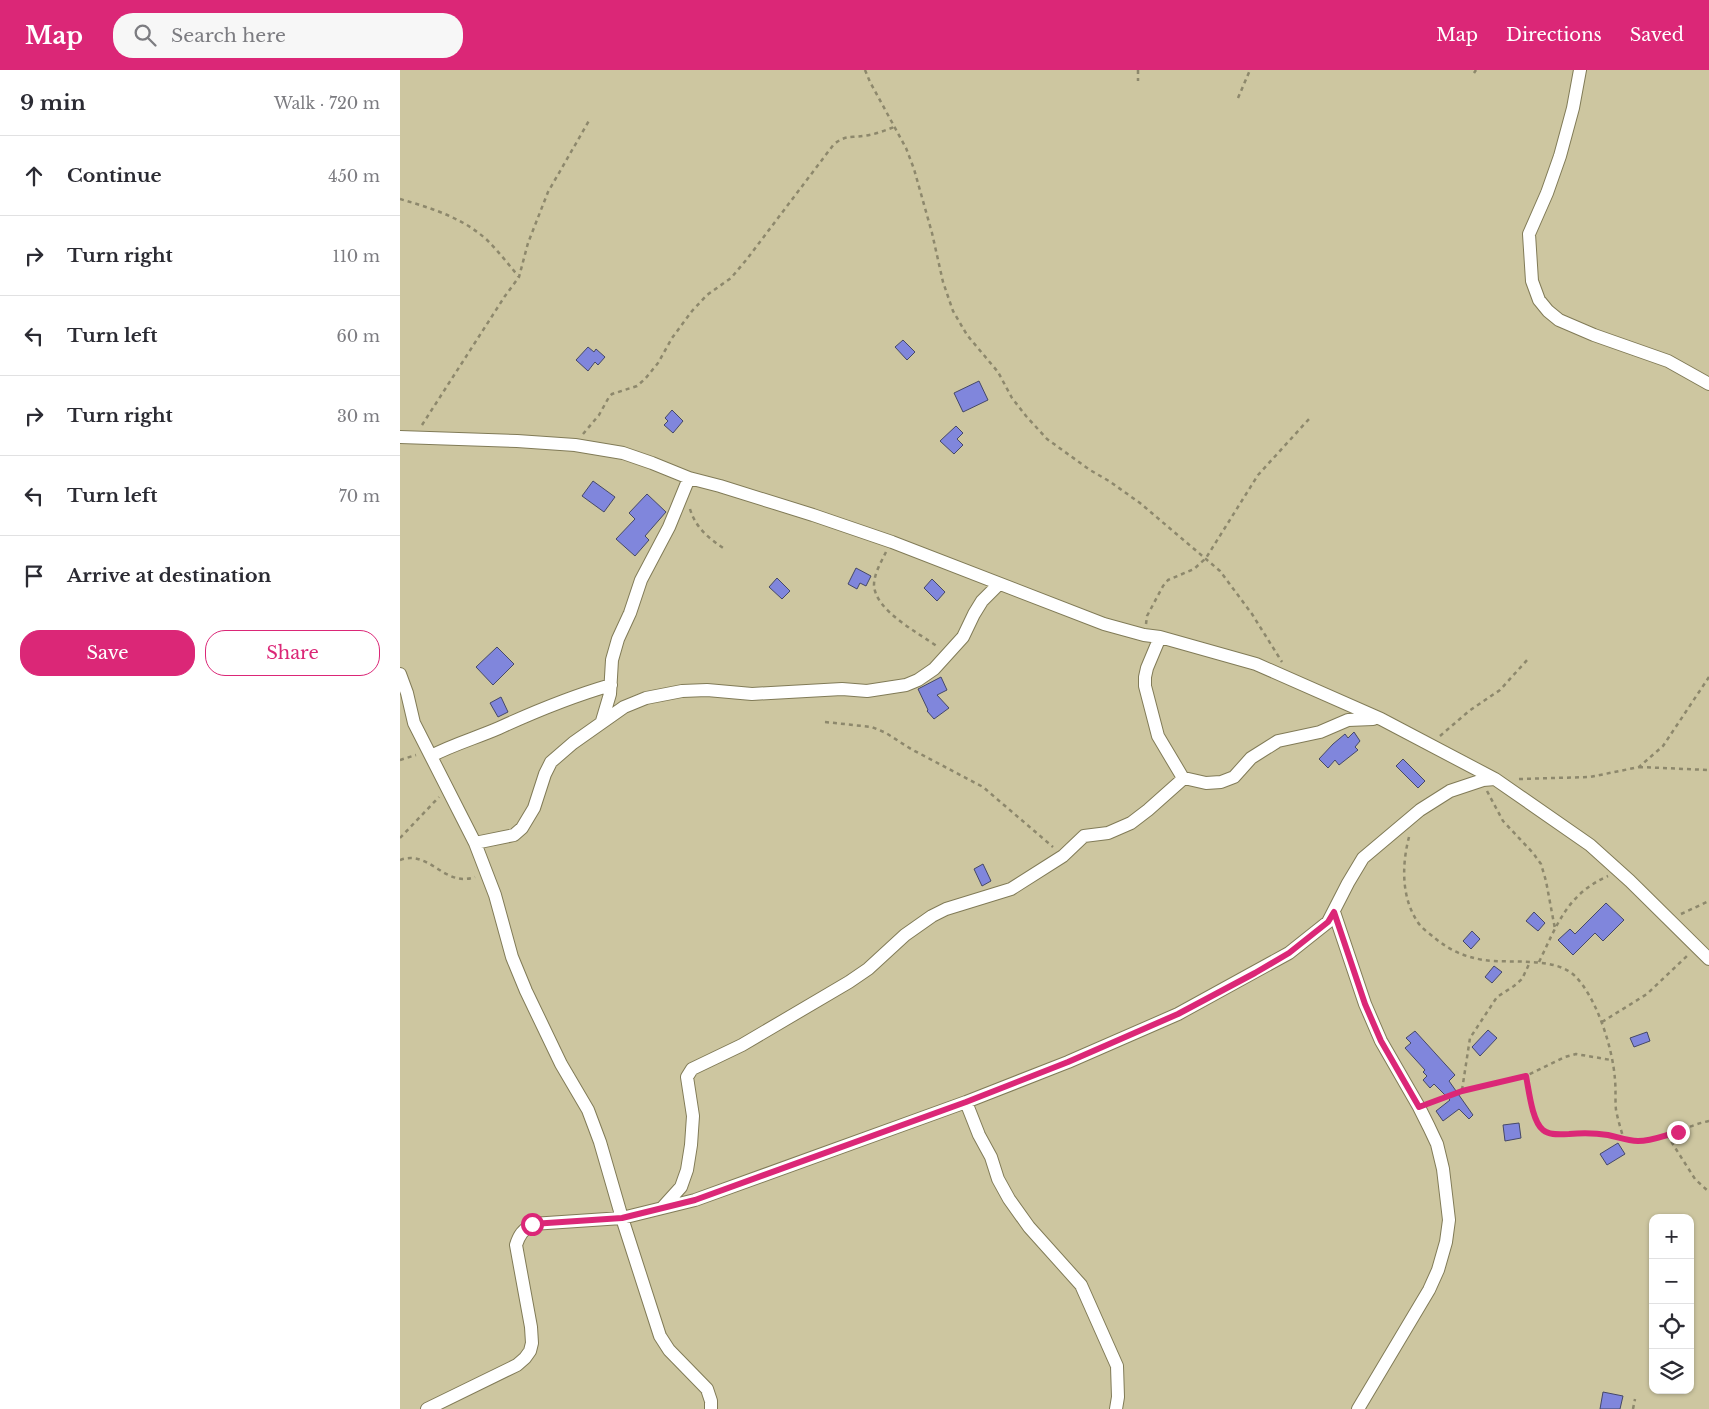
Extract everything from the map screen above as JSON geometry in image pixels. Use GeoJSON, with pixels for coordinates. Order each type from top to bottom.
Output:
{"type":"FeatureCollection","features":[{"type":"Feature","properties":{"kind":"street"},"geometry":{"type":"LineString","coordinates":[[1580,70],[1573,108],[1560,156],[1547,193],[1529,234],[1532,281],[1539,300],[1559,320],[1594,336],[1668,360],[1709,384]]}},
{"type":"Feature","properties":{"kind":"street"},"geometry":{"type":"LineString","coordinates":[[400,437],[414,436],[575,445],[623,453],[652,462],[688,478],[813,515],[892,542],[1104,624],[1144,635],[1160,637],[1256,664],[1381,719],[1429,745],[1489,780],[1590,845],[1709,959]]}},
{"type":"Feature","properties":{"kind":"street"},"geometry":{"type":"LineString","coordinates":[[602,721],[610,694],[612,660],[618,639],[630,613],[641,580],[669,527],[688,478]]}},
{"type":"Feature","properties":{"kind":"street"},"geometry":{"type":"LineString","coordinates":[[475,843],[514,835],[522,828],[534,808],[551,762],[560,753],[624,706],[646,698],[682,691],[708,690],[752,694],[842,689],[867,691],[906,685],[918,680],[934,669],[963,637],[982,601],[999,584]]}},
{"type":"Feature","properties":{"kind":"street"},"geometry":{"type":"LineString","coordinates":[[1160,637],[1147,668],[1145,686],[1158,736],[1183,778],[1206,783],[1221,782],[1234,777],[1251,758],[1278,741],[1320,732],[1348,720],[1381,719]]}},
{"type":"Feature","properties":{"kind":"street"},"geometry":{"type":"LineString","coordinates":[[400,674],[414,722],[448,786],[475,843],[495,895],[512,957],[526,991],[561,1064],[588,1110],[600,1142],[660,1336],[669,1350],[707,1389],[711,1401],[711,1409]]}},
{"type":"Feature","properties":{"kind":"street"},"geometry":{"type":"LineString","coordinates":[[430,753],[498,728],[529,714],[611,685]]}},
{"type":"Feature","properties":{"kind":"street"},"geometry":{"type":"LineString","coordinates":[[662,1209],[681,1187],[687,1170],[693,1116],[687,1077],[692,1069],[742,1045],[849,982],[868,969],[905,934],[932,916],[1011,889],[1063,856],[1084,836],[1108,833],[1131,823],[1183,778]]}},
{"type":"Feature","properties":{"kind":"street"},"geometry":{"type":"LineString","coordinates":[[427,1409],[517,1364],[530,1351],[532,1343],[530,1326],[516,1245],[519,1236],[525,1228],[532,1224],[622,1218],[695,1200],[966,1102],[1068,1062],[1178,1014],[1289,953],[1328,922],[1363,858],[1420,810],[1450,791],[1489,780]]}},
{"type":"Feature","properties":{"kind":"street"},"geometry":{"type":"LineString","coordinates":[[1334,912],[1365,1004],[1381,1041],[1419,1107],[1437,1144],[1443,1169],[1449,1220],[1446,1242],[1438,1270],[1429,1290],[1358,1409]]}},
{"type":"Feature","properties":{"kind":"street"},"geometry":{"type":"LineString","coordinates":[[966,1102],[978,1135],[991,1157],[998,1179],[1009,1200],[1081,1285],[1117,1366],[1118,1397],[1116,1409]]}},
{"type":"Feature","properties":{"kind":"street"},"geometry":{"type":"LineString","coordinates":[[681,1187],[695,1200]]}},
{"type":"Feature","properties":{"kind":"path"},"geometry":{"type":"LineString","coordinates":[[865,70],[906,148],[914,169],[932,233],[943,282],[954,311],[967,335],[998,372],[1012,398],[1047,439],[1090,470],[1140,502],[1220,571],[1295,681]]}},
{"type":"Feature","properties":{"kind":"path"},"geometry":{"type":"LineString","coordinates":[[1138,70],[1138,81]]}},
{"type":"Feature","properties":{"kind":"path"},"geometry":{"type":"LineString","coordinates":[[1238,98],[1250,70]]}},
{"type":"Feature","properties":{"kind":"path"},"geometry":{"type":"LineString","coordinates":[[414,436],[504,296],[519,278],[528,243],[545,199],[590,119]]}},
{"type":"Feature","properties":{"kind":"path"},"geometry":{"type":"LineString","coordinates":[[575,445],[612,394],[637,386],[646,379],[692,311],[707,295],[731,278],[747,260],[834,144],[849,136],[863,136],[894,127]]}},
{"type":"Feature","properties":{"kind":"path"},"geometry":{"type":"LineString","coordinates":[[400,199],[436,210],[460,221],[487,240],[519,278]]}},
{"type":"Feature","properties":{"kind":"path"},"geometry":{"type":"LineString","coordinates":[[1144,635],[1147,616],[1163,586],[1168,580],[1194,569],[1206,558],[1258,475],[1309,419]]}},
{"type":"Feature","properties":{"kind":"path"},"geometry":{"type":"LineString","coordinates":[[690,505],[694,521],[700,529],[726,550]]}},
{"type":"Feature","properties":{"kind":"path"},"geometry":{"type":"LineString","coordinates":[[892,542],[877,572],[874,584],[876,595],[896,618],[947,654]]}},
{"type":"Feature","properties":{"kind":"path"},"geometry":{"type":"LineString","coordinates":[[1429,745],[1469,711],[1500,690],[1528,659]]}},
{"type":"Feature","properties":{"kind":"path"},"geometry":{"type":"LineString","coordinates":[[1639,767],[1663,746],[1709,678]]}},
{"type":"Feature","properties":{"kind":"path"},"geometry":{"type":"LineString","coordinates":[[825,722],[872,727],[886,732],[911,749],[983,787],[1063,856]]}},
{"type":"Feature","properties":{"kind":"path"},"geometry":{"type":"LineString","coordinates":[[400,760],[430,753]]}},
{"type":"Feature","properties":{"kind":"path"},"geometry":{"type":"LineString","coordinates":[[1555,929],[1541,864],[1503,821],[1490,799],[1489,780],[1590,777],[1639,767],[1709,770]]}},
{"type":"Feature","properties":{"kind":"path"},"geometry":{"type":"LineString","coordinates":[[400,838],[448,786]]}},
{"type":"Feature","properties":{"kind":"path"},"geometry":{"type":"LineString","coordinates":[[1420,810],[1408,837],[1403,859],[1405,882],[1411,909],[1418,923],[1448,948],[1460,955],[1486,960],[1539,962],[1561,967],[1574,974],[1588,992],[1602,1022],[1612,1060],[1615,1079],[1616,1112],[1624,1140]]}},
{"type":"Feature","properties":{"kind":"path"},"geometry":{"type":"LineString","coordinates":[[400,860],[410,858],[424,861],[457,879],[467,880],[486,871]]}},
{"type":"Feature","properties":{"kind":"path"},"geometry":{"type":"LineString","coordinates":[[1539,962],[1555,929],[1572,901],[1598,880],[1621,873]]}},
{"type":"Feature","properties":{"kind":"path"},"geometry":{"type":"LineString","coordinates":[[1668,919],[1709,901]]}},
{"type":"Feature","properties":{"kind":"path"},"geometry":{"type":"LineString","coordinates":[[1602,1022],[1647,994],[1681,960],[1698,948]]}},
{"type":"Feature","properties":{"kind":"path"},"geometry":{"type":"LineString","coordinates":[[1462,1091],[1470,1038],[1497,997],[1522,979],[1530,962]]}},
{"type":"Feature","properties":{"kind":"path"},"geometry":{"type":"LineString","coordinates":[[1419,1107],[1462,1091],[1526,1076],[1565,1057],[1576,1054],[1612,1060]]}},
{"type":"Feature","properties":{"kind":"path"},"geometry":{"type":"LineString","coordinates":[[1526,1076],[1533,1111],[1538,1124],[1551,1134],[1580,1134],[1608,1136],[1624,1140],[1651,1140],[1709,1121]]}},
{"type":"Feature","properties":{"kind":"path"},"geometry":{"type":"LineString","coordinates":[[1667,1135],[1695,1179],[1709,1192]]}},
{"type":"Feature","properties":{"kind":"path"},"geometry":{"type":"LineString","coordinates":[[1632,1409],[1635,1399]]}},
{"type":"Feature","properties":{"kind":"building"},"geometry":{"type":"Polygon","coordinates":[[[903,340],[915,352],[907,360],[895,347],[903,340]]]}},
{"type":"Feature","properties":{"kind":"building"},"geometry":{"type":"Polygon","coordinates":[[[588,347],[594,352],[596,349],[605,357],[598,365],[595,362],[588,371],[576,360],[588,347]]]}},
{"type":"Feature","properties":{"kind":"building"},"geometry":{"type":"Polygon","coordinates":[[[979,381],[988,400],[963,412],[954,393],[979,381]]]}},
{"type":"Feature","properties":{"kind":"building"},"geometry":{"type":"Polygon","coordinates":[[[672,410],[683,421],[673,433],[664,425],[668,421],[665,418],[672,410]]]}},
{"type":"Feature","properties":{"kind":"building"},"geometry":{"type":"Polygon","coordinates":[[[956,426],[963,433],[957,439],[963,445],[954,454],[940,441],[956,426]]]}},
{"type":"Feature","properties":{"kind":"building"},"geometry":{"type":"Polygon","coordinates":[[[593,481],[615,497],[604,512],[582,496],[593,481]]]}},
{"type":"Feature","properties":{"kind":"building"},"geometry":{"type":"Polygon","coordinates":[[[647,494],[666,512],[645,536],[649,540],[635,556],[616,539],[635,519],[629,513],[647,494]]]}},
{"type":"Feature","properties":{"kind":"building"},"geometry":{"type":"Polygon","coordinates":[[[856,568],[871,576],[866,586],[860,583],[857,589],[848,584],[856,568]]]}},
{"type":"Feature","properties":{"kind":"building"},"geometry":{"type":"Polygon","coordinates":[[[777,578],[790,591],[782,599],[769,587],[777,578]]]}},
{"type":"Feature","properties":{"kind":"building"},"geometry":{"type":"Polygon","coordinates":[[[932,579],[945,592],[937,601],[924,588],[932,579]]]}},
{"type":"Feature","properties":{"kind":"building"},"geometry":{"type":"Polygon","coordinates":[[[497,647],[514,664],[493,685],[476,667],[497,647]]]}},
{"type":"Feature","properties":{"kind":"building"},"geometry":{"type":"Polygon","coordinates":[[[941,677],[947,690],[937,695],[949,708],[934,719],[927,711],[918,689],[941,677]]]}},
{"type":"Feature","properties":{"kind":"building"},"geometry":{"type":"Polygon","coordinates":[[[501,697],[508,712],[498,717],[490,703],[501,697]]]}},
{"type":"Feature","properties":{"kind":"building"},"geometry":{"type":"Polygon","coordinates":[[[1354,732],[1360,741],[1355,747],[1358,750],[1339,765],[1335,760],[1328,768],[1319,759],[1345,734],[1348,738],[1354,732]]]}},
{"type":"Feature","properties":{"kind":"building"},"geometry":{"type":"Polygon","coordinates":[[[1403,759],[1425,781],[1418,788],[1396,766],[1403,759]]]}},
{"type":"Feature","properties":{"kind":"building"},"geometry":{"type":"Polygon","coordinates":[[[983,864],[991,881],[982,886],[974,869],[983,864]]]}},
{"type":"Feature","properties":{"kind":"building"},"geometry":{"type":"Polygon","coordinates":[[[1606,903],[1624,920],[1603,941],[1595,933],[1573,955],[1558,940],[1570,929],[1575,934],[1606,903]]]}},
{"type":"Feature","properties":{"kind":"building"},"geometry":{"type":"Polygon","coordinates":[[[1534,912],[1545,923],[1538,931],[1526,921],[1534,912]]]}},
{"type":"Feature","properties":{"kind":"building"},"geometry":{"type":"Polygon","coordinates":[[[1472,931],[1480,939],[1471,949],[1463,941],[1472,931]]]}},
{"type":"Feature","properties":{"kind":"building"},"geometry":{"type":"Polygon","coordinates":[[[1494,966],[1502,972],[1492,983],[1485,977],[1494,966]]]}},
{"type":"Feature","properties":{"kind":"building"},"geometry":{"type":"Polygon","coordinates":[[[1488,1030],[1497,1038],[1480,1056],[1472,1047],[1488,1030]]]}},
{"type":"Feature","properties":{"kind":"building"},"geometry":{"type":"Polygon","coordinates":[[[1415,1031],[1455,1075],[1449,1081],[1473,1115],[1469,1119],[1459,1109],[1443,1121],[1436,1111],[1450,1100],[1434,1084],[1430,1088],[1423,1080],[1427,1076],[1423,1072],[1425,1070],[1405,1048],[1411,1043],[1406,1038],[1415,1031]]]}},
{"type":"Feature","properties":{"kind":"building"},"geometry":{"type":"Polygon","coordinates":[[[1647,1032],[1650,1041],[1634,1047],[1630,1038],[1647,1032]]]}},
{"type":"Feature","properties":{"kind":"building"},"geometry":{"type":"Polygon","coordinates":[[[1519,1123],[1521,1138],[1505,1141],[1503,1125],[1519,1123]]]}},
{"type":"Feature","properties":{"kind":"building"},"geometry":{"type":"Polygon","coordinates":[[[1618,1143],[1625,1154],[1607,1165],[1600,1154],[1618,1143]]]}},
{"type":"Feature","properties":{"kind":"building"},"geometry":{"type":"Polygon","coordinates":[[[1603,1392],[1623,1396],[1620,1409],[1600,1409],[1603,1392]]]}},
{"type":"Feature","properties":{"kind":"route"},"geometry":{"type":"LineString","coordinates":[[532,1224],[622,1218],[695,1200],[728,1190],[966,1102],[1068,1062],[1178,1014],[1289,953],[1328,922],[1334,912],[1365,1004],[1381,1041],[1419,1107],[1462,1091],[1526,1076],[1533,1111],[1538,1124],[1551,1134],[1608,1136],[1637,1141],[1651,1140],[1678,1132]]}}]}
